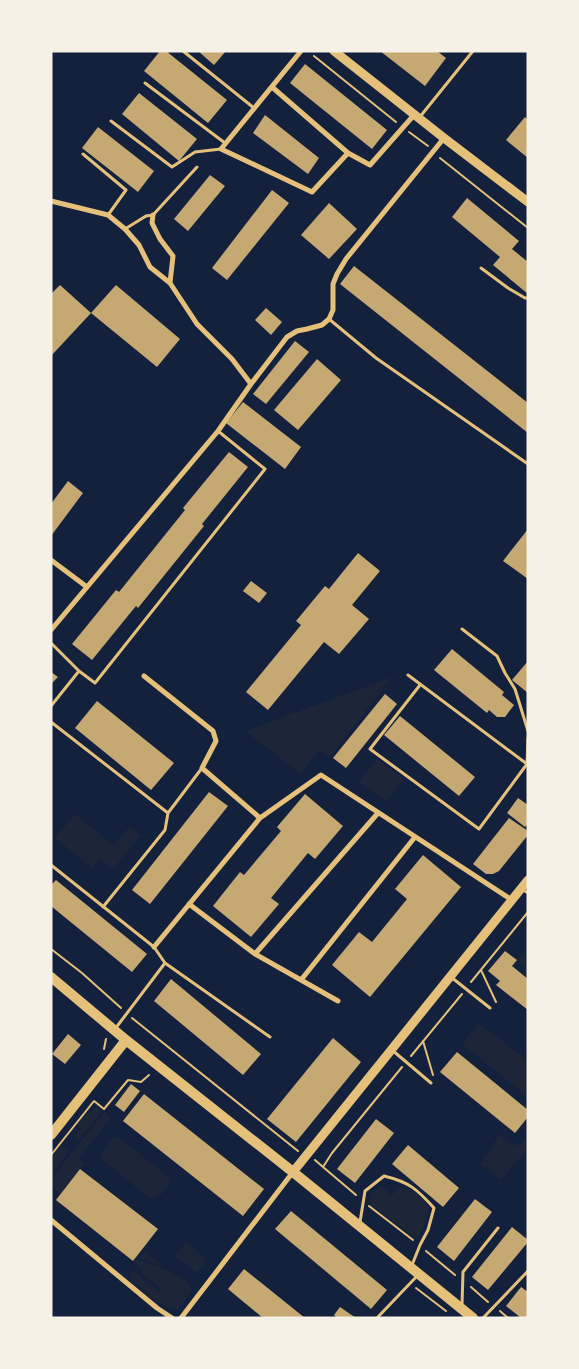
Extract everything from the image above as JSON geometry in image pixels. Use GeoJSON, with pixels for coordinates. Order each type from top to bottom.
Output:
{"type":"FeatureCollection","features":[{"type":"Feature","properties":{"kind":"main road"},"geometry":{"type":"LineString","coordinates":[[51,977],[126,1040],[294,1172],[473,1318]]}},
{"type":"Feature","properties":{"kind":"main road"},"geometry":{"type":"LineString","coordinates":[[51,1135],[126,1040]]}},
{"type":"Feature","properties":{"kind":"street"},"geometry":{"type":"LineString","coordinates":[[301,51],[221,149],[312,192],[348,153]]}},
{"type":"Feature","properties":{"kind":"street"},"geometry":{"type":"LineString","coordinates":[[334,51],[528,202]]}},
{"type":"Feature","properties":{"kind":"street"},"geometry":{"type":"LineString","coordinates":[[272,88],[348,153],[370,165],[403,128],[417,117]]}},
{"type":"Feature","properties":{"kind":"street"},"geometry":{"type":"LineString","coordinates":[[51,630],[218,431],[250,384],[287,337],[297,331],[322,325],[329,320],[333,310],[333,284],[346,258],[444,138]]}},
{"type":"Feature","properties":{"kind":"street"},"geometry":{"type":"LineString","coordinates":[[51,201],[108,215],[125,229],[138,246],[150,267],[170,283],[197,324],[232,359],[250,384]]}},
{"type":"Feature","properties":{"kind":"street"},"geometry":{"type":"LineString","coordinates":[[154,215],[152,223],[160,239],[173,256],[170,283]]}},
{"type":"Feature","properties":{"kind":"street"},"geometry":{"type":"LineString","coordinates":[[51,560],[87,588]]}},
{"type":"Feature","properties":{"kind":"street"},"geometry":{"type":"LineString","coordinates":[[144,676],[213,731],[216,741],[202,768],[260,818]]}},
{"type":"Feature","properties":{"kind":"street"},"geometry":{"type":"LineString","coordinates":[[154,947],[260,818],[321,775],[512,900]]}},
{"type":"Feature","properties":{"kind":"street"},"geometry":{"type":"LineString","coordinates":[[255,954],[378,813]]}},
{"type":"Feature","properties":{"kind":"street"},"geometry":{"type":"LineString","coordinates":[[301,980],[415,836]]}},
{"type":"Feature","properties":{"kind":"street"},"geometry":{"type":"LineString","coordinates":[[181,1318],[307,1155],[512,900],[524,891],[528,880]]}},
{"type":"Feature","properties":{"kind":"street"},"geometry":{"type":"LineString","coordinates":[[189,904],[255,954],[338,1001]]}},
{"type":"Feature","properties":{"kind":"street"},"geometry":{"type":"LineString","coordinates":[[51,1220],[157,1308],[172,1318]]}},
{"type":"Feature","properties":{"kind":"lane"},"geometry":{"type":"LineString","coordinates":[[183,51],[254,108]]}},
{"type":"Feature","properties":{"kind":"lane"},"geometry":{"type":"LineString","coordinates":[[417,117],[473,51]]}},
{"type":"Feature","properties":{"kind":"lane"},"geometry":{"type":"LineString","coordinates":[[145,83],[226,144]]}},
{"type":"Feature","properties":{"kind":"lane"},"geometry":{"type":"LineString","coordinates":[[111,120],[172,167],[195,152],[221,149]]}},
{"type":"Feature","properties":{"kind":"lane"},"geometry":{"type":"LineString","coordinates":[[83,154],[126,190],[108,215]]}},
{"type":"Feature","properties":{"kind":"lane"},"geometry":{"type":"LineString","coordinates":[[125,229],[146,216],[154,215],[197,167]]}},
{"type":"Feature","properties":{"kind":"lane"},"geometry":{"type":"LineString","coordinates":[[481,268],[508,288],[528,298]]}},
{"type":"Feature","properties":{"kind":"lane"},"geometry":{"type":"LineString","coordinates":[[329,320],[376,358],[528,464]]}},
{"type":"Feature","properties":{"kind":"lane"},"geometry":{"type":"LineString","coordinates":[[51,643],[79,671],[95,683],[265,469],[218,431]]}},
{"type":"Feature","properties":{"kind":"lane"},"geometry":{"type":"LineString","coordinates":[[462,630],[497,656],[515,689],[528,731]]}},
{"type":"Feature","properties":{"kind":"lane"},"geometry":{"type":"LineString","coordinates":[[51,706],[79,671]]}},
{"type":"Feature","properties":{"kind":"lane"},"geometry":{"type":"LineString","coordinates":[[408,676],[527,764]]}},
{"type":"Feature","properties":{"kind":"lane"},"geometry":{"type":"LineString","coordinates":[[420,684],[370,749],[479,829],[527,764],[528,738]]}},
{"type":"Feature","properties":{"kind":"lane"},"geometry":{"type":"LineString","coordinates":[[51,722],[168,813]]}},
{"type":"Feature","properties":{"kind":"lane"},"geometry":{"type":"LineString","coordinates":[[102,907],[165,830],[168,813],[202,768]]}},
{"type":"Feature","properties":{"kind":"lane"},"geometry":{"type":"LineString","coordinates":[[51,865],[154,947],[166,963],[270,1037]]}},
{"type":"Feature","properties":{"kind":"lane"},"geometry":{"type":"LineString","coordinates":[[111,1027],[127,1014],[166,963]]}},
{"type":"Feature","properties":{"kind":"lane"},"geometry":{"type":"LineString","coordinates":[[450,977],[490,1008]]}},
{"type":"Feature","properties":{"kind":"lane"},"geometry":{"type":"LineString","coordinates":[[392,1050],[432,1083]]}},
{"type":"Feature","properties":{"kind":"lane"},"geometry":{"type":"LineString","coordinates":[[360,1225],[365,1191],[384,1176],[402,1180],[418,1191],[434,1208],[428,1230],[420,1245],[415,1270],[410,1283],[377,1318]]}},
{"type":"Feature","properties":{"kind":"lane"},"geometry":{"type":"LineString","coordinates":[[462,1308],[463,1272],[498,1228]]}},
{"type":"Feature","properties":{"kind":"lane"},"geometry":{"type":"LineString","coordinates":[[483,1318],[527,1273]]}},
{"type":"Feature","properties":{"kind":"path"},"geometry":{"type":"LineString","coordinates":[[314,56],[528,228]]}},
{"type":"Feature","properties":{"kind":"path"},"geometry":{"type":"LineString","coordinates":[[323,1167],[332,1153],[528,912]]}},
{"type":"Feature","properties":{"kind":"path"},"geometry":{"type":"LineString","coordinates":[[51,949],[82,973],[120,1008],[111,1027],[102,1056]]}},
{"type":"Feature","properties":{"kind":"path"},"geometry":{"type":"LineString","coordinates":[[480,970],[496,1003]]}},
{"type":"Feature","properties":{"kind":"path"},"geometry":{"type":"LineString","coordinates":[[127,1014],[296,1150],[307,1155],[323,1167],[363,1202],[420,1245],[508,1318]]}},
{"type":"Feature","properties":{"kind":"path"},"geometry":{"type":"LineString","coordinates":[[423,1041],[435,1079]]}},
{"type":"Feature","properties":{"kind":"path"},"geometry":{"type":"LineString","coordinates":[[51,1155],[94,1101],[104,1109],[128,1080],[141,1082],[149,1076]]}},
{"type":"Feature","properties":{"kind":"path"},"geometry":{"type":"LineString","coordinates":[[410,1283],[451,1314]]}},
{"type":"Feature","properties":{"kind":"shaded area"},"geometry":{"type":"Polygon","coordinates":[[[392,677],[330,757],[320,750],[301,774],[245,731],[392,677]]]}},
{"type":"Feature","properties":{"kind":"shaded area"},"geometry":{"type":"Polygon","coordinates":[[[377,759],[404,779],[387,802],[359,782],[377,759]]]}},
{"type":"Feature","properties":{"kind":"shaded area"},"geometry":{"type":"Polygon","coordinates":[[[75,814],[114,845],[130,826],[141,836],[113,869],[100,859],[92,868],[55,838],[75,814]]]}},
{"type":"Feature","properties":{"kind":"shaded area"},"geometry":{"type":"Polygon","coordinates":[[[528,947],[528,969],[517,960],[528,947]]]}},
{"type":"Feature","properties":{"kind":"shaded area"},"geometry":{"type":"Polygon","coordinates":[[[479,1023],[528,1061],[528,1097],[462,1044],[479,1023]]]}},
{"type":"Feature","properties":{"kind":"shaded area"},"geometry":{"type":"Polygon","coordinates":[[[97,1106],[102,1111],[79,1140],[74,1136],[81,1129],[76,1124],[97,1106]]]}},
{"type":"Feature","properties":{"kind":"shaded area"},"geometry":{"type":"Polygon","coordinates":[[[104,1112],[111,1118],[81,1156],[74,1150],[104,1112]]]}},
{"type":"Feature","properties":{"kind":"shaded area"},"geometry":{"type":"Polygon","coordinates":[[[500,1134],[513,1145],[520,1144],[526,1138],[528,1139],[528,1148],[501,1180],[480,1164],[500,1134]]]}},
{"type":"Feature","properties":{"kind":"shaded area"},"geometry":{"type":"Polygon","coordinates":[[[118,1137],[168,1176],[170,1180],[166,1190],[152,1199],[101,1159],[106,1145],[118,1137]]]}},
{"type":"Feature","properties":{"kind":"shaded area"},"geometry":{"type":"Polygon","coordinates":[[[61,1145],[69,1151],[51,1175],[51,1159],[61,1145]]]}},
{"type":"Feature","properties":{"kind":"shaded area"},"geometry":{"type":"Polygon","coordinates":[[[73,1151],[81,1156],[79,1159],[85,1163],[61,1194],[51,1186],[51,1180],[73,1151]]]}},
{"type":"Feature","properties":{"kind":"shaded area"},"geometry":{"type":"Polygon","coordinates":[[[381,1186],[392,1195],[400,1187],[404,1187],[420,1197],[429,1207],[425,1222],[417,1239],[370,1202],[371,1194],[381,1186]]]}},
{"type":"Feature","properties":{"kind":"shaded area"},"geometry":{"type":"Polygon","coordinates":[[[186,1242],[206,1259],[204,1265],[196,1272],[175,1256],[186,1242]]]}},
{"type":"Feature","properties":{"kind":"shaded area"},"geometry":{"type":"Polygon","coordinates":[[[145,1251],[162,1265],[141,1259],[145,1251]]]}},
{"type":"Feature","properties":{"kind":"shaded area"},"geometry":{"type":"Polygon","coordinates":[[[137,1260],[168,1270],[188,1283],[192,1289],[177,1309],[167,1307],[130,1280],[131,1269],[159,1291],[161,1289],[141,1273],[143,1270],[134,1263],[137,1260]]]}},
{"type":"Feature","properties":{"kind":"building"},"geometry":{"type":"Polygon","coordinates":[[[160,51],[166,51],[227,100],[208,123],[144,71],[160,51]]]}},
{"type":"Feature","properties":{"kind":"building"},"geometry":{"type":"Polygon","coordinates":[[[198,51],[226,51],[214,65],[198,51]]]}},
{"type":"Feature","properties":{"kind":"building"},"geometry":{"type":"Polygon","coordinates":[[[380,51],[437,51],[446,58],[425,86],[380,51]]]}},
{"type":"Feature","properties":{"kind":"building"},"geometry":{"type":"Polygon","coordinates":[[[305,64],[387,130],[372,149],[290,83],[305,64]]]}},
{"type":"Feature","properties":{"kind":"building"},"geometry":{"type":"Polygon","coordinates":[[[139,93],[197,139],[179,161],[122,114],[139,93]]]}},
{"type":"Feature","properties":{"kind":"building"},"geometry":{"type":"Polygon","coordinates":[[[265,115],[319,158],[308,174],[253,133],[265,115]]]}},
{"type":"Feature","properties":{"kind":"building"},"geometry":{"type":"Polygon","coordinates":[[[525,117],[528,120],[528,158],[506,140],[525,117]]]}},
{"type":"Feature","properties":{"kind":"building"},"geometry":{"type":"Polygon","coordinates":[[[98,127],[154,171],[138,192],[82,148],[98,127]]]}},
{"type":"Feature","properties":{"kind":"building"},"geometry":{"type":"Polygon","coordinates":[[[210,175],[225,186],[188,231],[174,219],[210,175]]]}},
{"type":"Feature","properties":{"kind":"building"},"geometry":{"type":"Polygon","coordinates":[[[272,190],[289,203],[227,280],[212,268],[272,190]]]}},
{"type":"Feature","properties":{"kind":"building"},"geometry":{"type":"Polygon","coordinates":[[[467,198],[519,241],[512,249],[528,262],[528,294],[493,265],[500,257],[452,217],[467,198]]]}},
{"type":"Feature","properties":{"kind":"building"},"geometry":{"type":"Polygon","coordinates":[[[329,203],[357,229],[329,259],[301,235],[329,203]]]}},
{"type":"Feature","properties":{"kind":"building"},"geometry":{"type":"Polygon","coordinates":[[[354,266],[528,403],[528,433],[340,284],[354,266]]]}},
{"type":"Feature","properties":{"kind":"building"},"geometry":{"type":"Polygon","coordinates":[[[60,285],[91,313],[51,356],[51,294],[60,285]]]}},
{"type":"Feature","properties":{"kind":"building"},"geometry":{"type":"Polygon","coordinates":[[[116,285],[180,339],[157,367],[91,313],[116,285]]]}},
{"type":"Feature","properties":{"kind":"building"},"geometry":{"type":"Polygon","coordinates":[[[266,308],[282,322],[271,335],[255,320],[266,308]]]}},
{"type":"Feature","properties":{"kind":"building"},"geometry":{"type":"Polygon","coordinates":[[[295,341],[309,352],[266,404],[253,394],[295,341]]]}},
{"type":"Feature","properties":{"kind":"building"},"geometry":{"type":"Polygon","coordinates":[[[317,359],[341,380],[298,430],[274,410],[317,359]]]}},
{"type":"Feature","properties":{"kind":"building"},"geometry":{"type":"Polygon","coordinates":[[[243,402],[301,447],[285,469],[226,423],[243,402]]]}},
{"type":"Feature","properties":{"kind":"building"},"geometry":{"type":"Polygon","coordinates":[[[229,452],[248,467],[202,524],[204,526],[138,608],[136,606],[92,660],[72,644],[116,590],[119,592],[185,510],[183,508],[229,452]]]}},
{"type":"Feature","properties":{"kind":"building"},"geometry":{"type":"Polygon","coordinates":[[[68,481],[83,493],[51,536],[51,504],[68,481]]]}},
{"type":"Feature","properties":{"kind":"building"},"geometry":{"type":"Polygon","coordinates":[[[528,529],[528,579],[503,561],[528,529]]]}},
{"type":"Feature","properties":{"kind":"building"},"geometry":{"type":"Polygon","coordinates":[[[358,553],[380,571],[352,605],[369,619],[339,654],[324,642],[268,710],[246,692],[301,625],[296,621],[325,586],[329,589],[358,553]]]}},
{"type":"Feature","properties":{"kind":"building"},"geometry":{"type":"Polygon","coordinates":[[[251,581],[267,593],[259,603],[243,591],[251,581]]]}},
{"type":"Feature","properties":{"kind":"building"},"geometry":{"type":"Polygon","coordinates":[[[452,649],[504,692],[502,695],[514,705],[505,717],[497,717],[489,710],[487,713],[434,670],[452,649]]]}},
{"type":"Feature","properties":{"kind":"building"},"geometry":{"type":"Polygon","coordinates":[[[528,661],[528,693],[512,680],[528,661]]]}},
{"type":"Feature","properties":{"kind":"building"},"geometry":{"type":"Polygon","coordinates":[[[51,672],[58,677],[51,684],[51,672]]]}},
{"type":"Feature","properties":{"kind":"building"},"geometry":{"type":"Polygon","coordinates":[[[385,694],[397,704],[346,768],[333,758],[385,694]]]}},
{"type":"Feature","properties":{"kind":"building"},"geometry":{"type":"Polygon","coordinates":[[[97,701],[174,763],[151,790],[75,728],[97,701]]]}},
{"type":"Feature","properties":{"kind":"building"},"geometry":{"type":"Polygon","coordinates":[[[400,716],[475,777],[459,796],[384,735],[400,716]]]}},
{"type":"Feature","properties":{"kind":"building"},"geometry":{"type":"Polygon","coordinates":[[[209,792],[228,806],[150,904],[132,890],[209,792]]]}},
{"type":"Feature","properties":{"kind":"building"},"geometry":{"type":"Polygon","coordinates":[[[305,794],[343,826],[315,859],[308,853],[271,898],[279,904],[251,937],[213,906],[240,872],[244,875],[281,831],[277,827],[305,794]]]}},
{"type":"Feature","properties":{"kind":"building"},"geometry":{"type":"Polygon","coordinates":[[[518,798],[528,805],[528,824],[525,827],[507,813],[518,798]]]}},
{"type":"Feature","properties":{"kind":"building"},"geometry":{"type":"Polygon","coordinates":[[[509,818],[528,831],[528,835],[499,871],[493,874],[486,874],[473,864],[509,818]]]}},
{"type":"Feature","properties":{"kind":"building"},"geometry":{"type":"Polygon","coordinates":[[[423,855],[461,887],[370,997],[332,965],[359,932],[372,942],[407,899],[395,889],[423,855]]]}},
{"type":"Feature","properties":{"kind":"building"},"geometry":{"type":"Polygon","coordinates":[[[56,880],[147,954],[132,972],[51,906],[51,885],[56,880]]]}},
{"type":"Feature","properties":{"kind":"building"},"geometry":{"type":"Polygon","coordinates":[[[505,951],[517,960],[512,966],[528,979],[528,1010],[496,985],[500,981],[488,971],[505,951]]]}},
{"type":"Feature","properties":{"kind":"building"},"geometry":{"type":"Polygon","coordinates":[[[171,979],[261,1054],[243,1075],[154,1001],[171,979]]]}},
{"type":"Feature","properties":{"kind":"building"},"geometry":{"type":"Polygon","coordinates":[[[68,1034],[81,1045],[65,1064],[52,1054],[68,1034]]]}},
{"type":"Feature","properties":{"kind":"building"},"geometry":{"type":"Polygon","coordinates":[[[333,1038],[361,1062],[296,1142],[267,1119],[333,1038]]]}},
{"type":"Feature","properties":{"kind":"building"},"geometry":{"type":"Polygon","coordinates":[[[457,1052],[528,1110],[528,1117],[515,1133],[440,1072],[457,1052]]]}},
{"type":"Feature","properties":{"kind":"building"},"geometry":{"type":"Polygon","coordinates":[[[131,1084],[140,1091],[124,1112],[115,1105],[131,1084]]]}},
{"type":"Feature","properties":{"kind":"building"},"geometry":{"type":"Polygon","coordinates":[[[144,1094],[264,1189],[243,1216],[123,1121],[144,1094]]]}},
{"type":"Feature","properties":{"kind":"building"},"geometry":{"type":"Polygon","coordinates":[[[376,1119],[394,1133],[355,1183],[337,1169],[376,1119]]]}},
{"type":"Feature","properties":{"kind":"building"},"geometry":{"type":"Polygon","coordinates":[[[408,1145],[459,1188],[443,1207],[392,1164],[408,1145]]]}},
{"type":"Feature","properties":{"kind":"building"},"geometry":{"type":"Polygon","coordinates":[[[80,1169],[158,1229],[133,1261],[56,1200],[80,1169]]]}},
{"type":"Feature","properties":{"kind":"building"},"geometry":{"type":"Polygon","coordinates":[[[475,1199],[492,1212],[454,1261],[437,1247],[475,1199]]]}},
{"type":"Feature","properties":{"kind":"building"},"geometry":{"type":"Polygon","coordinates":[[[291,1211],[387,1290],[371,1309],[275,1229],[291,1211]]]}},
{"type":"Feature","properties":{"kind":"building"},"geometry":{"type":"Polygon","coordinates":[[[512,1227],[528,1242],[488,1290],[472,1277],[512,1227]]]}},
{"type":"Feature","properties":{"kind":"building"},"geometry":{"type":"Polygon","coordinates":[[[244,1269],[305,1318],[263,1318],[228,1289],[244,1269]]]}},
{"type":"Feature","properties":{"kind":"building"},"geometry":{"type":"Polygon","coordinates":[[[521,1287],[528,1292],[528,1318],[521,1318],[506,1306],[521,1287]]]}},
{"type":"Feature","properties":{"kind":"building"},"geometry":{"type":"Polygon","coordinates":[[[340,1307],[356,1318],[337,1318],[334,1315],[340,1307]]]}}]}
